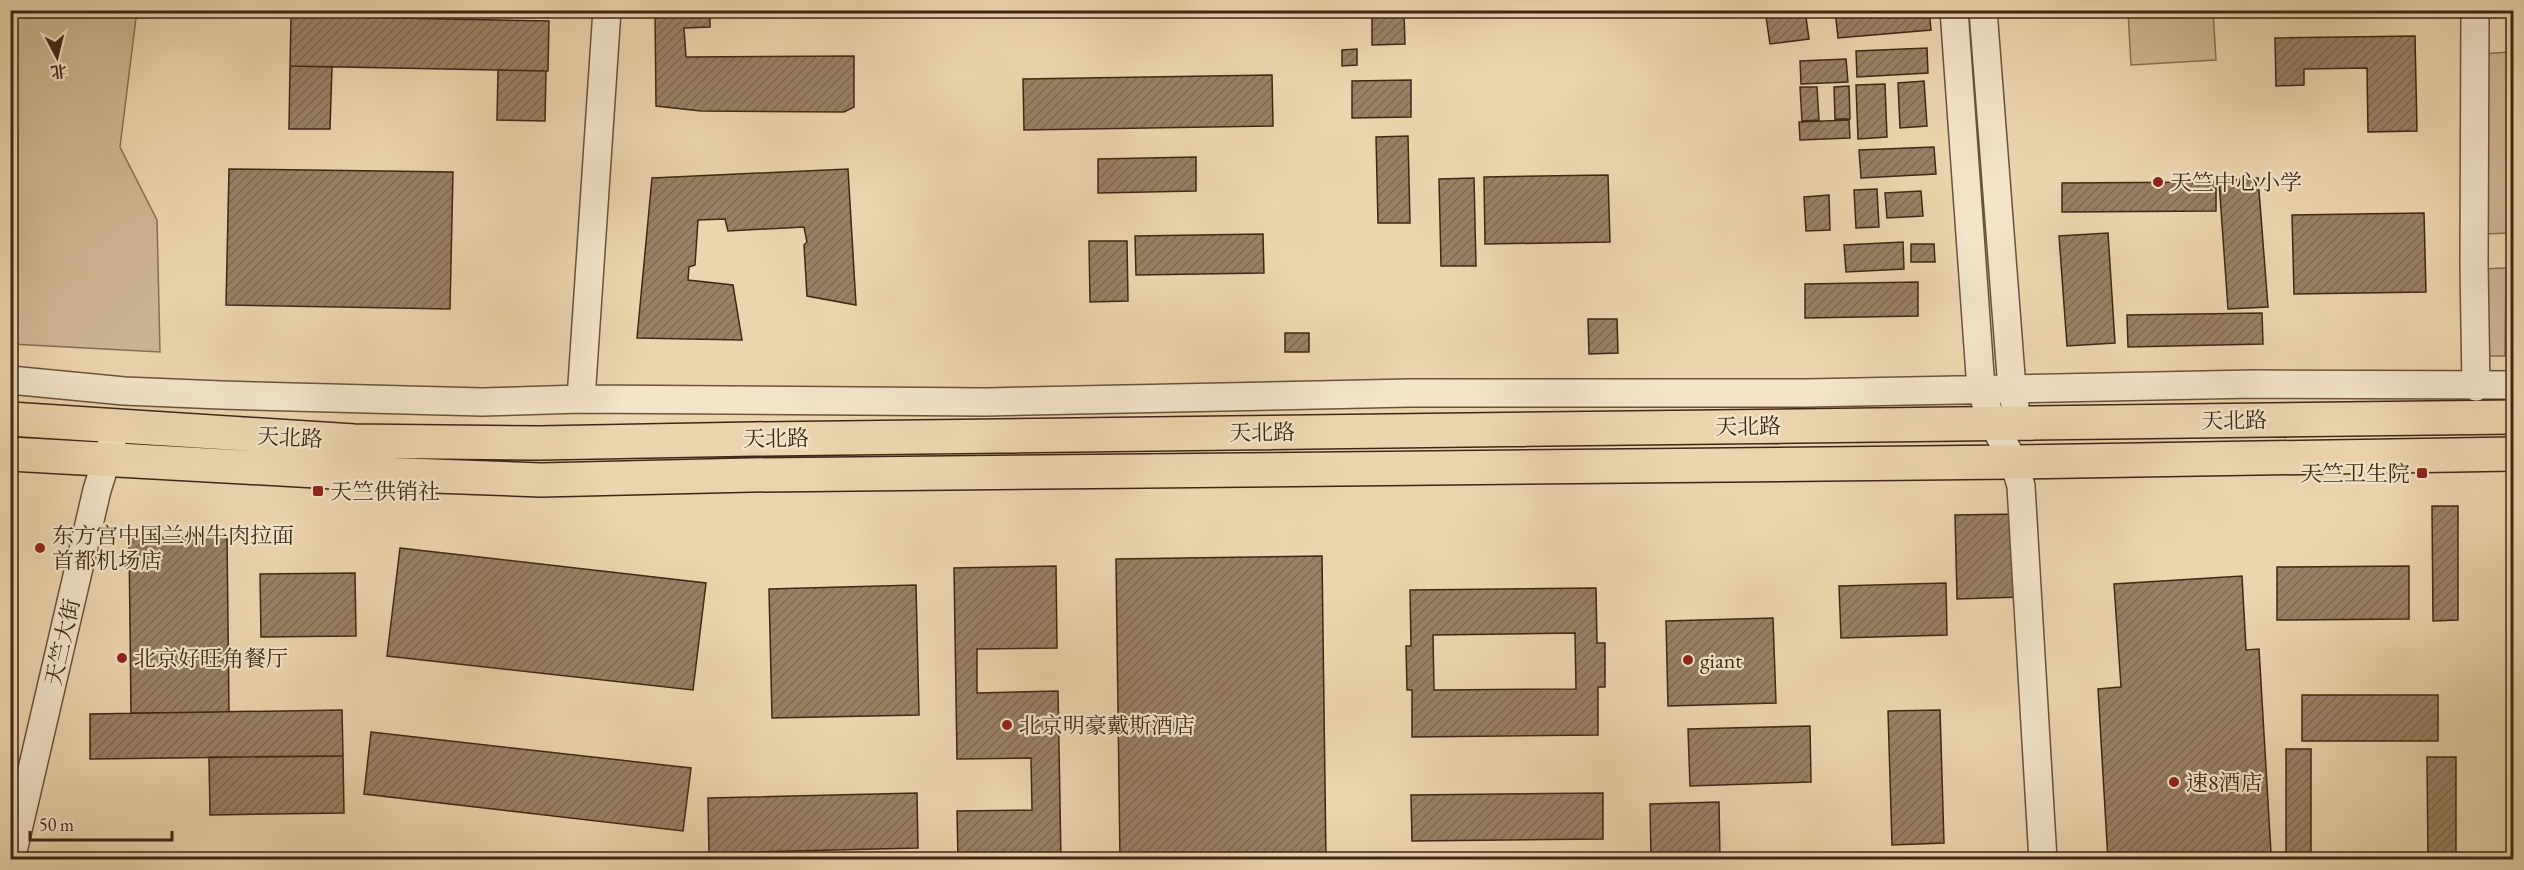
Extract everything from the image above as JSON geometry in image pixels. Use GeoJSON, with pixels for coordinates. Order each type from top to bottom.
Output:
{"type":"FeatureCollection","features":[{"type":"Feature","properties":{"kind":"main road","name":"天北路"},"geometry":{"type":"LineString","coordinates":[[10,419],[354,441],[540,443],[2514,417]]}},
{"type":"Feature","properties":{"kind":"main road","name":"天北路"},"geometry":{"type":"LineString","coordinates":[[10,454],[541,480],[775,475],[2014,462],[2514,454]]}},
{"type":"Feature","properties":{"kind":"street"},"geometry":{"type":"LineString","coordinates":[[581,399],[607,10]]}},
{"type":"Feature","properties":{"kind":"street"},"geometry":{"type":"LineString","coordinates":[[1954,10],[1981,389],[2005,423],[2021,486],[2043,860]]}},
{"type":"Feature","properties":{"kind":"street"},"geometry":{"type":"LineString","coordinates":[[1983,10],[2012,389],[2005,423]]}},
{"type":"Feature","properties":{"kind":"street"},"geometry":{"type":"LineString","coordinates":[[2475,10],[2476,387]]}},
{"type":"Feature","properties":{"kind":"street"},"geometry":{"type":"LineString","coordinates":[[10,380],[124,391],[482,402],[581,399],[986,402],[1410,393],[1806,393],[2253,384],[2476,387],[2514,385]]}},
{"type":"Feature","properties":{"kind":"street","name":"天竺大街"},"geometry":{"type":"LineString","coordinates":[[11,860],[97,490],[117,427],[124,391]]}},
{"type":"Feature","properties":{"kind":"shaded area"},"geometry":{"type":"Polygon","coordinates":[[[10,11],[297,11],[136,18],[120,147],[157,220],[160,352],[11,344],[10,11]]]}},
{"type":"Feature","properties":{"kind":"shaded area"},"geometry":{"type":"Polygon","coordinates":[[[2128,11],[2213,11],[2216,60],[2131,65],[2128,11]]]}},
{"type":"Feature","properties":{"kind":"shaded area"},"geometry":{"type":"Polygon","coordinates":[[[2510,52],[2509,233],[2485,234],[2480,54],[2510,52]]]}},
{"type":"Feature","properties":{"kind":"shaded area"},"geometry":{"type":"Polygon","coordinates":[[[2506,268],[2505,356],[2480,356],[2481,269],[2506,268]]]}},
{"type":"Feature","properties":{"kind":"building"},"geometry":{"type":"Polygon","coordinates":[[[655,10],[710,10],[710,27],[684,28],[686,57],[854,56],[854,107],[844,112],[701,111],[656,106],[655,10]]]}},
{"type":"Feature","properties":{"kind":"building"},"geometry":{"type":"Polygon","coordinates":[[[1765,10],[1805,10],[1809,39],[1770,44],[1765,10]]]}},
{"type":"Feature","properties":{"kind":"building"},"geometry":{"type":"Polygon","coordinates":[[[1835,10],[1929,10],[1931,30],[1838,38],[1835,10]]]}},
{"type":"Feature","properties":{"kind":"building"},"geometry":{"type":"Polygon","coordinates":[[[1372,13],[1404,13],[1405,44],[1372,45],[1372,13]]]}},
{"type":"Feature","properties":{"kind":"building"},"geometry":{"type":"Polygon","coordinates":[[[291,16],[549,21],[548,71],[290,66],[291,16]]]}},
{"type":"Feature","properties":{"kind":"building"},"geometry":{"type":"Polygon","coordinates":[[[2415,36],[2417,131],[2368,132],[2367,68],[2304,69],[2304,85],[2276,86],[2275,38],[2415,36]]]}},
{"type":"Feature","properties":{"kind":"building"},"geometry":{"type":"Polygon","coordinates":[[[2513,44],[2514,228],[2512,228],[2513,44]]]}},
{"type":"Feature","properties":{"kind":"building"},"geometry":{"type":"Polygon","coordinates":[[[1927,48],[1928,73],[1857,77],[1856,51],[1927,48]]]}},
{"type":"Feature","properties":{"kind":"building"},"geometry":{"type":"Polygon","coordinates":[[[1357,49],[1357,65],[1342,66],[1342,50],[1357,49]]]}},
{"type":"Feature","properties":{"kind":"building"},"geometry":{"type":"Polygon","coordinates":[[[1846,59],[1848,82],[1801,84],[1800,61],[1846,59]]]}},
{"type":"Feature","properties":{"kind":"building"},"geometry":{"type":"Polygon","coordinates":[[[290,66],[332,67],[330,129],[289,129],[290,66]]]}},
{"type":"Feature","properties":{"kind":"building"},"geometry":{"type":"Polygon","coordinates":[[[498,70],[546,71],[545,121],[497,120],[498,70]]]}},
{"type":"Feature","properties":{"kind":"building"},"geometry":{"type":"Polygon","coordinates":[[[1272,75],[1273,126],[1024,130],[1023,79],[1272,75]]]}},
{"type":"Feature","properties":{"kind":"building"},"geometry":{"type":"Polygon","coordinates":[[[1411,80],[1411,117],[1352,118],[1352,81],[1411,80]]]}},
{"type":"Feature","properties":{"kind":"building"},"geometry":{"type":"Polygon","coordinates":[[[1924,81],[1927,126],[1900,128],[1898,83],[1924,81]]]}},
{"type":"Feature","properties":{"kind":"building"},"geometry":{"type":"Polygon","coordinates":[[[1885,84],[1887,137],[1858,139],[1856,85],[1885,84]]]}},
{"type":"Feature","properties":{"kind":"building"},"geometry":{"type":"Polygon","coordinates":[[[1849,86],[1850,119],[1835,119],[1834,87],[1849,86]]]}},
{"type":"Feature","properties":{"kind":"building"},"geometry":{"type":"Polygon","coordinates":[[[1800,87],[1817,87],[1819,120],[1802,121],[1800,87]]]}},
{"type":"Feature","properties":{"kind":"building"},"geometry":{"type":"Polygon","coordinates":[[[1849,120],[1850,138],[1800,140],[1799,122],[1849,120]]]}},
{"type":"Feature","properties":{"kind":"building"},"geometry":{"type":"Polygon","coordinates":[[[1408,136],[1410,223],[1378,223],[1376,137],[1408,136]]]}},
{"type":"Feature","properties":{"kind":"building"},"geometry":{"type":"Polygon","coordinates":[[[1934,147],[1936,174],[1861,178],[1859,150],[1934,147]]]}},
{"type":"Feature","properties":{"kind":"building"},"geometry":{"type":"Polygon","coordinates":[[[1196,157],[1196,191],[1098,193],[1098,159],[1196,157]]]}},
{"type":"Feature","properties":{"kind":"building"},"geometry":{"type":"Polygon","coordinates":[[[229,169],[453,172],[450,309],[226,305],[229,169]]]}},
{"type":"Feature","properties":{"kind":"building"},"geometry":{"type":"Polygon","coordinates":[[[848,169],[856,305],[807,296],[804,245],[807,242],[804,227],[728,231],[725,219],[698,220],[695,265],[689,267],[688,280],[733,285],[742,340],[637,338],[652,178],[848,169]]]}},
{"type":"Feature","properties":{"kind":"building"},"geometry":{"type":"Polygon","coordinates":[[[1608,175],[1610,242],[1485,244],[1484,177],[1608,175]]]}},
{"type":"Feature","properties":{"kind":"building"},"geometry":{"type":"Polygon","coordinates":[[[1474,178],[1476,266],[1441,266],[1439,179],[1474,178]]]}},
{"type":"Feature","properties":{"kind":"building"},"geometry":{"type":"Polygon","coordinates":[[[2258,178],[2268,307],[2228,309],[2219,181],[2258,178]]]}},
{"type":"Feature","properties":{"kind":"building"},"geometry":{"type":"Polygon","coordinates":[[[2216,182],[2216,211],[2062,212],[2062,183],[2216,182]]]}},
{"type":"Feature","properties":{"kind":"building"},"geometry":{"type":"Polygon","coordinates":[[[1877,189],[1879,227],[1856,228],[1854,190],[1877,189]]]}},
{"type":"Feature","properties":{"kind":"building"},"geometry":{"type":"Polygon","coordinates":[[[1921,191],[1923,216],[1887,218],[1885,193],[1921,191]]]}},
{"type":"Feature","properties":{"kind":"building"},"geometry":{"type":"Polygon","coordinates":[[[1829,195],[1830,230],[1806,231],[1804,197],[1829,195]]]}},
{"type":"Feature","properties":{"kind":"building"},"geometry":{"type":"Polygon","coordinates":[[[2424,213],[2426,292],[2294,294],[2292,215],[2424,213]]]}},
{"type":"Feature","properties":{"kind":"building"},"geometry":{"type":"Polygon","coordinates":[[[2108,233],[2115,343],[2067,346],[2059,236],[2108,233]]]}},
{"type":"Feature","properties":{"kind":"building"},"geometry":{"type":"Polygon","coordinates":[[[1263,234],[1264,273],[1136,275],[1135,236],[1263,234]]]}},
{"type":"Feature","properties":{"kind":"building"},"geometry":{"type":"Polygon","coordinates":[[[1089,241],[1127,241],[1128,301],[1090,302],[1089,241]]]}},
{"type":"Feature","properties":{"kind":"building"},"geometry":{"type":"Polygon","coordinates":[[[1903,242],[1904,269],[1846,272],[1844,245],[1903,242]]]}},
{"type":"Feature","properties":{"kind":"building"},"geometry":{"type":"Polygon","coordinates":[[[1911,244],[1934,244],[1935,262],[1911,262],[1911,244]]]}},
{"type":"Feature","properties":{"kind":"building"},"geometry":{"type":"Polygon","coordinates":[[[1918,282],[1918,316],[1805,318],[1805,284],[1918,282]]]}},
{"type":"Feature","properties":{"kind":"building"},"geometry":{"type":"Polygon","coordinates":[[[2262,313],[2263,344],[2128,347],[2127,315],[2262,313]]]}},
{"type":"Feature","properties":{"kind":"building"},"geometry":{"type":"Polygon","coordinates":[[[1588,319],[1617,319],[1618,353],[1589,354],[1588,319]]]}},
{"type":"Feature","properties":{"kind":"building"},"geometry":{"type":"Polygon","coordinates":[[[1285,333],[1309,333],[1309,352],[1285,352],[1285,333]]]}},
{"type":"Feature","properties":{"kind":"building"},"geometry":{"type":"Polygon","coordinates":[[[2432,506],[2458,506],[2458,620],[2433,621],[2432,506]]]}},
{"type":"Feature","properties":{"kind":"building"},"geometry":{"type":"Polygon","coordinates":[[[2019,514],[2021,597],[1957,599],[1955,515],[2019,514]]]}},
{"type":"Feature","properties":{"kind":"building"},"geometry":{"type":"Polygon","coordinates":[[[227,536],[229,712],[131,713],[129,538],[227,536]]]}},
{"type":"Feature","properties":{"kind":"building"},"geometry":{"type":"Polygon","coordinates":[[[400,548],[706,583],[693,690],[387,656],[400,548]]]}},
{"type":"Feature","properties":{"kind":"building"},"geometry":{"type":"Polygon","coordinates":[[[1322,556],[1326,860],[1120,860],[1116,559],[1322,556]]]}},
{"type":"Feature","properties":{"kind":"building","name":"北京明豪戴斯酒店"},"geometry":{"type":"Polygon","coordinates":[[[1056,566],[1057,648],[977,649],[977,693],[1058,691],[1061,860],[958,860],[957,811],[1032,810],[1031,758],[957,759],[954,568],[1056,566]]]}},
{"type":"Feature","properties":{"kind":"building"},"geometry":{"type":"Polygon","coordinates":[[[2409,566],[2409,619],[2277,620],[2277,567],[2409,566]]]}},
{"type":"Feature","properties":{"kind":"building"},"geometry":{"type":"Polygon","coordinates":[[[355,573],[356,636],[261,637],[260,574],[355,573]]]}},
{"type":"Feature","properties":{"kind":"building"},"geometry":{"type":"Polygon","coordinates":[[[2242,576],[2246,650],[2259,649],[2271,853],[2163,860],[2108,860],[2098,689],[2121,687],[2114,584],[2242,576]]]}},
{"type":"Feature","properties":{"kind":"building"},"geometry":{"type":"Polygon","coordinates":[[[1946,583],[1947,635],[1841,638],[1839,586],[1946,583]]]}},
{"type":"Feature","properties":{"kind":"building"},"geometry":{"type":"Polygon","coordinates":[[[916,585],[919,715],[772,718],[769,589],[916,585]]]}},
{"type":"Feature","properties":{"kind":"building"},"geometry":{"type":"Polygon","coordinates":[[[1596,588],[1597,643],[1605,643],[1605,687],[1598,687],[1598,735],[1412,737],[1412,690],[1407,690],[1406,646],[1411,646],[1410,590],[1596,588]],[[1575,633],[1433,635],[1434,690],[1576,689],[1575,633]]]}},
{"type":"Feature","properties":{"kind":"building"},"geometry":{"type":"Polygon","coordinates":[[[1773,618],[1776,703],[1668,706],[1666,621],[1773,618]]]}},
{"type":"Feature","properties":{"kind":"building"},"geometry":{"type":"Polygon","coordinates":[[[2302,695],[2438,695],[2438,741],[2302,741],[2302,695]]]}},
{"type":"Feature","properties":{"kind":"building"},"geometry":{"type":"Polygon","coordinates":[[[342,710],[343,756],[90,759],[90,714],[342,710]]]}},
{"type":"Feature","properties":{"kind":"building"},"geometry":{"type":"Polygon","coordinates":[[[1940,710],[1944,843],[1892,845],[1888,711],[1940,710]]]}},
{"type":"Feature","properties":{"kind":"building"},"geometry":{"type":"Polygon","coordinates":[[[1810,726],[1811,782],[1690,786],[1688,729],[1810,726]]]}},
{"type":"Feature","properties":{"kind":"building"},"geometry":{"type":"Polygon","coordinates":[[[371,732],[691,768],[683,831],[364,794],[371,732]]]}},
{"type":"Feature","properties":{"kind":"building"},"geometry":{"type":"Polygon","coordinates":[[[2286,749],[2311,749],[2311,860],[2286,860],[2286,749]]]}},
{"type":"Feature","properties":{"kind":"building"},"geometry":{"type":"Polygon","coordinates":[[[343,756],[344,813],[210,815],[209,757],[343,756]]]}},
{"type":"Feature","properties":{"kind":"building"},"geometry":{"type":"Polygon","coordinates":[[[2427,757],[2456,757],[2456,860],[2428,860],[2427,757]]]}},
{"type":"Feature","properties":{"kind":"building"},"geometry":{"type":"Polygon","coordinates":[[[917,793],[918,848],[709,853],[708,798],[917,793]]]}},
{"type":"Feature","properties":{"kind":"building"},"geometry":{"type":"Polygon","coordinates":[[[1603,793],[1603,839],[1412,841],[1411,795],[1603,793]]]}},
{"type":"Feature","properties":{"kind":"building"},"geometry":{"type":"Polygon","coordinates":[[[1719,802],[1720,860],[1651,860],[1650,804],[1719,802]]]}},
{"type":"Feature","properties":{"kind":"building"},"geometry":{"type":"Polygon","coordinates":[[[364,853],[420,860],[364,860],[364,853]]]}},
{"type":"Feature","properties":{"kind":"place","name":"天竺中心小学"},"geometry":{"type":"Point","coordinates":[2158,182]}},
{"type":"Feature","properties":{"kind":"place","name":"天竺卫生院"},"geometry":{"type":"Point","coordinates":[2422,473]}},
{"type":"Feature","properties":{"kind":"place","name":"天竺供销社"},"geometry":{"type":"Point","coordinates":[318,491]}},
{"type":"Feature","properties":{"kind":"place","name":"东方宫中国兰州牛肉拉面 首都机场店"},"geometry":{"type":"Point","coordinates":[40,548]}},
{"type":"Feature","properties":{"kind":"place","name":"北京好旺角餐厅"},"geometry":{"type":"Point","coordinates":[122,658]}},
{"type":"Feature","properties":{"kind":"place","name":"giant"},"geometry":{"type":"Point","coordinates":[1688,660]}},
{"type":"Feature","properties":{"kind":"place","name":"北京明豪戴斯酒店"},"geometry":{"type":"Point","coordinates":[1007,725]}},
{"type":"Feature","properties":{"kind":"place","name":"速8酒店"},"geometry":{"type":"Point","coordinates":[2174,782]}}]}
